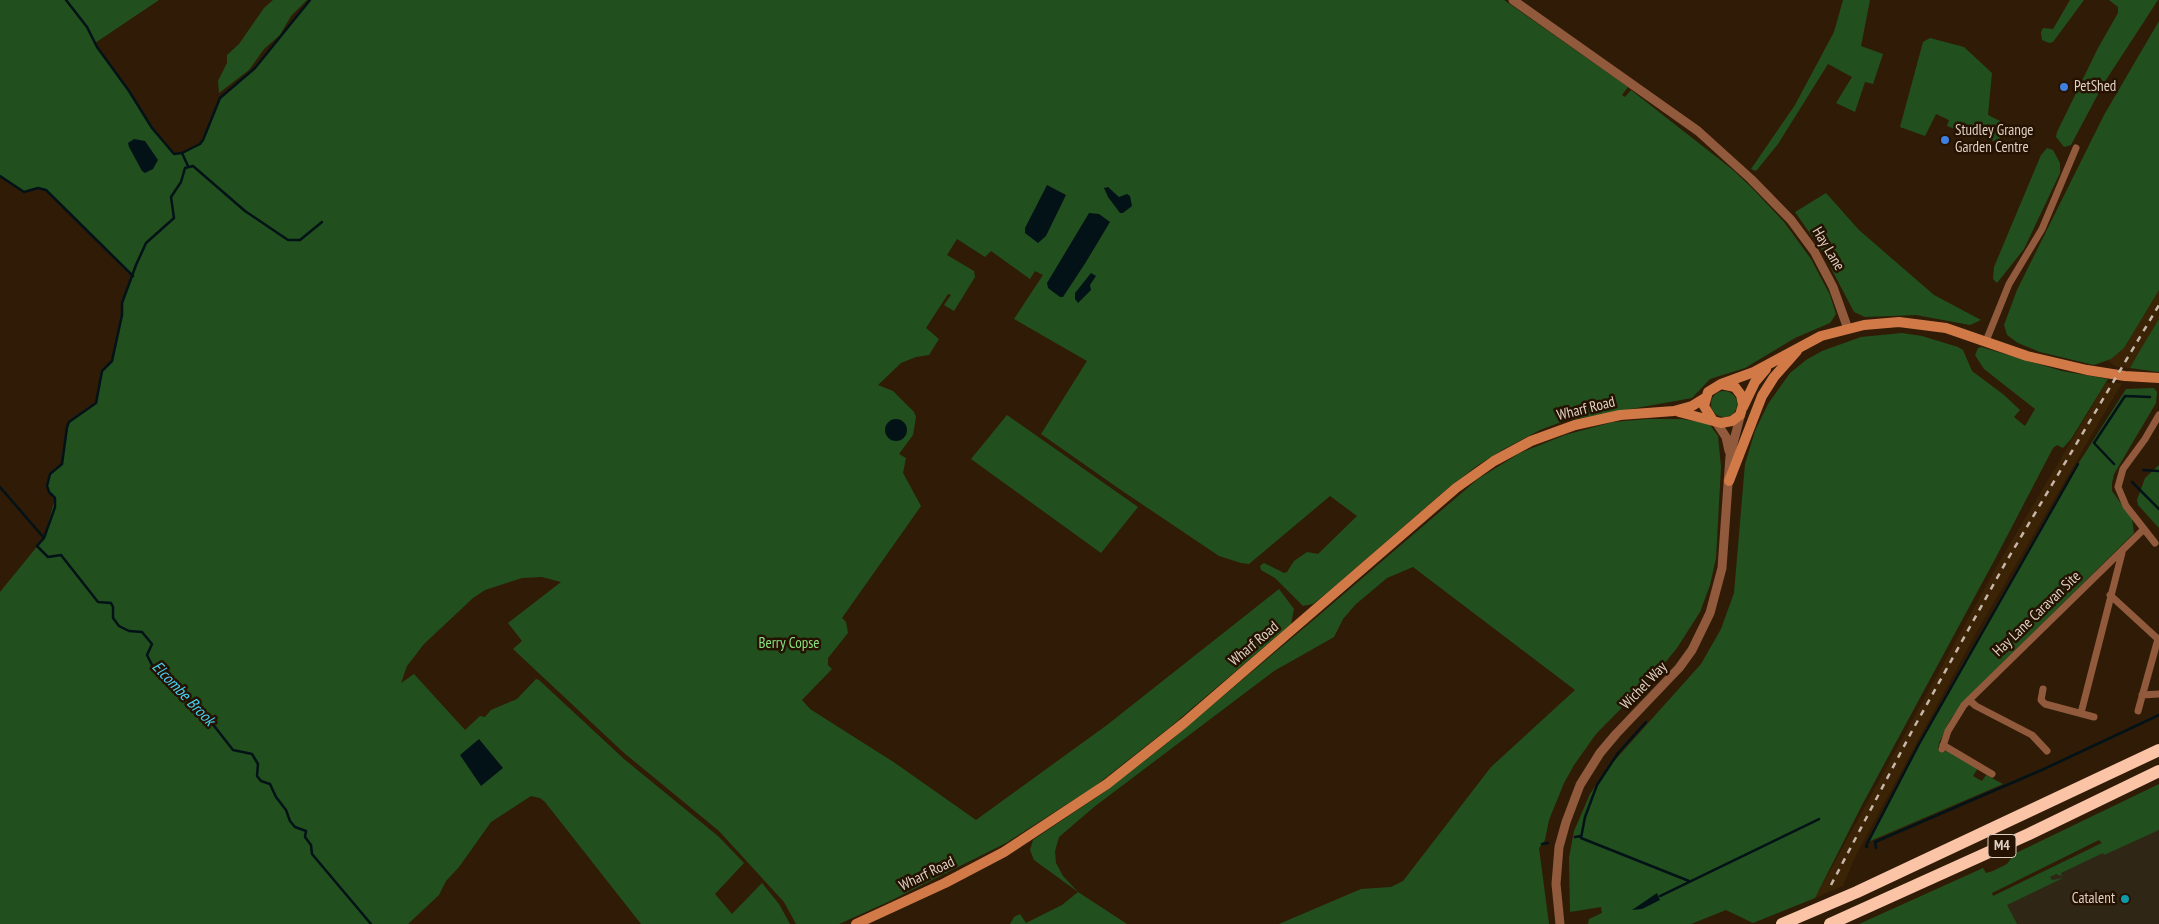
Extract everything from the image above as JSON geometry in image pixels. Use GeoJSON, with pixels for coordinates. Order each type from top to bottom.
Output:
{"type":"FeatureCollection","features":[{"type":"Feature","properties":{"kind":"highway","name":"M4"},"geometry":{"type":"LineString","coordinates":[[1782,924],[1857,892],[2159,750]]}},
{"type":"Feature","properties":{"kind":"highway","name":"M4"},"geometry":{"type":"LineString","coordinates":[[1830,924],[2029,834],[2159,771]]}},
{"type":"Feature","properties":{"kind":"main road"},"geometry":{"type":"LineString","coordinates":[[1848,329],[1886,323],[1920,323],[1956,330],[2027,356],[2100,373],[2159,378]]}},
{"type":"Feature","properties":{"kind":"main road","name":"Wharf Road"},"geometry":{"type":"LineString","coordinates":[[856,924],[945,883],[1004,852],[1106,784],[1184,723],[1456,488],[1494,461],[1538,438],[1574,425],[1620,415],[1674,411],[1692,406],[1705,398],[1710,390],[1720,384],[1770,364],[1805,343],[1848,329]]}},
{"type":"Feature","properties":{"kind":"main road"},"geometry":{"type":"LineString","coordinates":[[1729,481],[1750,424],[1765,391],[1774,377],[1805,343]]}},
{"type":"Feature","properties":{"kind":"main road","name":"Wharf Road"},"geometry":{"type":"LineString","coordinates":[[1742,410],[1755,382],[1770,364]]}},
{"type":"Feature","properties":{"kind":"main road"},"geometry":{"type":"LineString","coordinates":[[1705,398],[1704,408],[1714,420],[1732,421],[1742,410],[1743,400],[1738,391],[1730,385],[1720,384]]}},
{"type":"Feature","properties":{"kind":"main road","name":"Wharf Road"},"geometry":{"type":"LineString","coordinates":[[1674,411],[1714,420]]}},
{"type":"Feature","properties":{"kind":"street","name":"Hay Lane"},"geometry":{"type":"LineString","coordinates":[[1513,0],[1698,131],[1752,179],[1791,220],[1814,251],[1833,287],[1848,329]]}},
{"type":"Feature","properties":{"kind":"street"},"geometry":{"type":"LineString","coordinates":[[1986,342],[2009,284],[2042,229],[2076,148]]}},
{"type":"Feature","properties":{"kind":"street","name":"Wichel Way"},"geometry":{"type":"LineString","coordinates":[[1560,924],[1556,884],[1559,847],[1572,804],[1588,771],[1600,753],[1679,668],[1703,630],[1717,594],[1721,573],[1730,456],[1742,410]]}},
{"type":"Feature","properties":{"kind":"street"},"geometry":{"type":"LineString","coordinates":[[2155,543],[2123,501],[2118,483],[2123,469],[2145,439],[2159,415]]}},
{"type":"Feature","properties":{"kind":"street","name":"Wichel Way"},"geometry":{"type":"LineString","coordinates":[[1714,420],[1727,440],[1730,456]]}},
{"type":"Feature","properties":{"kind":"street","name":"Hay Lane Caravan Site"},"geometry":{"type":"LineString","coordinates":[[1992,774],[1943,747],[1952,724],[1969,700],[2144,529]]}},
{"type":"Feature","properties":{"kind":"street","name":"Hay Lane Caravan Site"},"geometry":{"type":"LineString","coordinates":[[2080,713],[2110,595],[2124,549]]}},
{"type":"Feature","properties":{"kind":"street"},"geometry":{"type":"LineString","coordinates":[[2110,595],[2158,640],[2138,711]]}},
{"type":"Feature","properties":{"kind":"street"},"geometry":{"type":"LineString","coordinates":[[2043,689],[2041,700],[2045,704],[2094,717]]}},
{"type":"Feature","properties":{"kind":"street"},"geometry":{"type":"LineString","coordinates":[[2142,695],[2159,694]]}},
{"type":"Feature","properties":{"kind":"street"},"geometry":{"type":"LineString","coordinates":[[1969,700],[1976,706],[2032,735],[2047,751]]}},
{"type":"Feature","properties":{"kind":"shaded area"},"geometry":{"type":"Polygon","coordinates":[[[134,139],[145,141],[158,160],[153,169],[145,173],[142,171],[129,147],[128,143],[134,139]]]}},
{"type":"Feature","properties":{"kind":"shaded area"},"geometry":{"type":"Polygon","coordinates":[[[1047,185],[1066,195],[1046,236],[1038,243],[1025,233],[1025,228],[1047,185]]]}},
{"type":"Feature","properties":{"kind":"shaded area"},"geometry":{"type":"Polygon","coordinates":[[[1108,187],[1119,197],[1127,194],[1130,196],[1132,206],[1123,213],[1120,213],[1108,197],[1104,188],[1108,187]]]}},
{"type":"Feature","properties":{"kind":"shaded area"},"geometry":{"type":"Polygon","coordinates":[[[1089,213],[1099,214],[1110,222],[1063,297],[1060,297],[1048,288],[1047,283],[1089,213]]]}},
{"type":"Feature","properties":{"kind":"shaded area"},"geometry":{"type":"Polygon","coordinates":[[[1091,273],[1096,276],[1090,285],[1091,290],[1078,303],[1075,299],[1075,293],[1091,273]]]}},
{"type":"Feature","properties":{"kind":"shaded area"},"geometry":{"type":"Polygon","coordinates":[[[2159,290],[2159,319],[2130,368],[2117,367],[2108,361],[2124,348],[2159,290]]]}},
{"type":"Feature","properties":{"kind":"shaded area"},"geometry":{"type":"Polygon","coordinates":[[[2106,383],[2122,383],[1976,633],[1855,857],[1843,886],[1815,898],[1998,564],[2106,383]]]}},
{"type":"Feature","properties":{"kind":"shaded area"},"geometry":{"type":"Polygon","coordinates":[[[896,419],[904,422],[907,430],[904,438],[896,441],[888,438],[885,430],[888,422],[896,419]]]}},
{"type":"Feature","properties":{"kind":"shaded area"},"geometry":{"type":"Polygon","coordinates":[[[479,739],[503,768],[481,786],[460,755],[479,739]]]}},
{"type":"Feature","properties":{"kind":"shaded area"},"geometry":{"type":"Polygon","coordinates":[[[2159,814],[2159,924],[2005,924],[1996,895],[2159,814]]]}},
{"type":"Feature","properties":{"kind":"shaded area"},"geometry":{"type":"Polygon","coordinates":[[[1657,893],[1660,900],[1642,909],[1632,910],[1657,893]]]}},
{"type":"Feature","properties":{"kind":"green space","name":"Berry Copse"},"geometry":{"type":"Polygon","coordinates":[[[0,0],[159,0],[95,43],[129,91],[152,128],[176,155],[200,144],[220,98],[255,68],[310,0],[1504,0],[1628,87],[1622,95],[1625,97],[1631,90],[1733,170],[1784,222],[1811,259],[1830,295],[1836,314],[1830,323],[1795,338],[1745,368],[1710,379],[1692,398],[1564,421],[1540,430],[1504,449],[1478,465],[1448,488],[1313,604],[1303,606],[1275,578],[1261,570],[1260,566],[1264,563],[1284,573],[1287,572],[1294,561],[1307,552],[1318,554],[1357,516],[1330,496],[1249,564],[1219,556],[1118,488],[1041,434],[1087,361],[1014,319],[1043,275],[1035,271],[1030,279],[991,251],[985,257],[957,239],[947,255],[974,271],[975,277],[954,311],[944,305],[951,295],[948,294],[926,328],[939,339],[929,355],[916,357],[901,363],[878,385],[893,391],[914,412],[916,417],[913,435],[899,454],[906,458],[903,473],[921,506],[842,618],[846,622],[848,633],[828,658],[828,665],[832,669],[802,700],[810,709],[895,763],[976,820],[1107,725],[1279,589],[1294,609],[1291,624],[1170,727],[1095,786],[1006,843],[888,902],[839,924],[796,924],[784,902],[719,831],[623,752],[513,649],[522,641],[508,623],[561,582],[542,577],[522,578],[485,590],[473,598],[424,644],[407,666],[401,683],[414,674],[465,730],[480,716],[485,717],[491,710],[517,699],[536,679],[539,680],[624,759],[718,836],[744,863],[715,894],[732,914],[762,883],[779,904],[790,924],[641,924],[545,802],[540,798],[531,796],[491,822],[459,867],[446,881],[439,895],[408,924],[0,924],[0,592],[44,538],[55,498],[47,489],[50,474],[62,464],[69,422],[96,403],[102,371],[112,361],[122,315],[122,303],[133,276],[46,190],[38,188],[24,192],[0,176],[0,0]]]}},
{"type":"Feature","properties":{"kind":"green space"},"geometry":{"type":"Polygon","coordinates":[[[273,0],[307,0],[291,16],[280,35],[264,49],[249,70],[219,93],[218,81],[227,63],[227,55],[239,44],[264,8],[273,0]]]}},
{"type":"Feature","properties":{"kind":"green space"},"geometry":{"type":"Polygon","coordinates":[[[1843,0],[1870,0],[1861,46],[1883,54],[1873,84],[1865,82],[1855,112],[1836,103],[1852,77],[1828,64],[1778,144],[1756,171],[1751,169],[1795,105],[1834,32],[1843,0]]]}},
{"type":"Feature","properties":{"kind":"green space"},"geometry":{"type":"Polygon","coordinates":[[[2070,0],[2084,0],[2053,42],[2049,43],[2042,40],[2041,32],[2043,28],[2053,29],[2070,0]]]}},
{"type":"Feature","properties":{"kind":"green space"},"geometry":{"type":"Polygon","coordinates":[[[2109,0],[2158,0],[2104,83],[2071,145],[2064,147],[2056,137],[2057,132],[2098,48],[2118,13],[2118,7],[2109,0]]]}},
{"type":"Feature","properties":{"kind":"green space"},"geometry":{"type":"Polygon","coordinates":[[[2159,21],[2159,290],[2124,348],[2111,359],[2094,365],[2040,352],[2018,343],[2007,335],[2004,325],[2017,290],[2104,115],[2159,21]]]}},
{"type":"Feature","properties":{"kind":"green space"},"geometry":{"type":"Polygon","coordinates":[[[1930,38],[1964,47],[1992,73],[1988,115],[2000,121],[2001,135],[1998,143],[1977,133],[1975,137],[1947,126],[1949,120],[1936,114],[1925,136],[1900,127],[1923,42],[1930,38]]]}},
{"type":"Feature","properties":{"kind":"green space"},"geometry":{"type":"Polygon","coordinates":[[[2047,148],[2053,150],[2060,163],[2060,173],[2024,249],[1997,283],[1993,279],[1994,267],[2041,155],[2047,148]]]}},
{"type":"Feature","properties":{"kind":"green space"},"geometry":{"type":"Polygon","coordinates":[[[1826,193],[1859,230],[1934,295],[1981,320],[1970,325],[1916,315],[1865,317],[1854,312],[1821,249],[1795,212],[1826,193]]]}},
{"type":"Feature","properties":{"kind":"green space"},"geometry":{"type":"Polygon","coordinates":[[[2159,319],[2159,372],[2130,368],[2139,352],[2159,319]]]}},
{"type":"Feature","properties":{"kind":"green space"},"geometry":{"type":"Polygon","coordinates":[[[1902,333],[1922,336],[1963,350],[1972,371],[2004,395],[2020,410],[2014,417],[2025,426],[2035,409],[1984,369],[1975,355],[1978,348],[1981,347],[2062,371],[2108,379],[2071,439],[2063,448],[2057,445],[2053,448],[1862,805],[1815,898],[1753,923],[1726,910],[1691,924],[1588,924],[1589,919],[1602,913],[1601,907],[1570,912],[1569,858],[1574,831],[1590,794],[1607,769],[1701,664],[1721,629],[1734,593],[1745,464],[1755,431],[1768,404],[1790,373],[1806,360],[1822,351],[1861,337],[1902,333]]]}},
{"type":"Feature","properties":{"kind":"green space"},"geometry":{"type":"Polygon","coordinates":[[[2154,388],[2157,392],[2156,403],[2114,474],[2112,483],[2112,491],[2132,519],[2134,533],[1965,700],[1950,720],[1939,743],[1938,749],[1944,752],[1947,750],[1978,768],[1973,776],[1982,781],[1986,775],[2003,784],[1868,842],[1919,744],[2078,464],[2126,389],[2154,388]]]}},
{"type":"Feature","properties":{"kind":"green space"},"geometry":{"type":"Polygon","coordinates":[[[1724,391],[1733,395],[1737,404],[1733,413],[1724,417],[1715,413],[1711,404],[1715,395],[1724,391]]]}},
{"type":"Feature","properties":{"kind":"green space"},"geometry":{"type":"Polygon","coordinates":[[[1007,415],[1138,507],[1101,553],[971,459],[1007,415]]]}},
{"type":"Feature","properties":{"kind":"green space"},"geometry":{"type":"Polygon","coordinates":[[[1682,419],[1710,425],[1718,436],[1721,467],[1716,558],[1710,585],[1700,612],[1677,648],[1659,670],[1596,734],[1564,783],[1549,820],[1545,840],[1539,848],[1549,924],[1279,924],[1361,889],[1391,887],[1403,881],[1491,767],[1575,690],[1413,567],[1387,578],[1355,605],[1343,619],[1334,637],[1274,671],[1094,807],[1059,837],[1055,851],[1056,863],[1063,876],[1078,892],[1034,860],[1030,850],[1033,840],[1103,793],[1165,745],[1478,479],[1520,453],[1565,435],[1613,422],[1682,419]]]}},
{"type":"Feature","properties":{"kind":"green space"},"geometry":{"type":"Polygon","coordinates":[[[2159,465],[2159,528],[2138,505],[2137,500],[2145,478],[2159,465]]]}},
{"type":"Feature","properties":{"kind":"green space"},"geometry":{"type":"Polygon","coordinates":[[[2159,784],[2159,830],[2104,855],[2103,853],[2061,873],[2062,876],[2056,874],[2050,877],[2052,880],[2063,878],[2007,905],[2017,924],[1859,924],[1983,868],[1986,873],[1993,871],[2007,864],[2014,854],[2159,784]],[[2099,840],[1992,893],[1993,896],[2102,843],[2099,840]]]}},
{"type":"Feature","properties":{"kind":"green space"},"geometry":{"type":"Polygon","coordinates":[[[1078,892],[1127,924],[1010,924],[1014,917],[1020,914],[1026,923],[1062,905],[1078,892]]]}},
{"type":"Feature","properties":{"kind":"waterway"},"geometry":{"type":"LineString","coordinates":[[66,0],[87,27],[97,47],[129,91],[152,128],[174,154],[182,153]]}},
{"type":"Feature","properties":{"kind":"waterway"},"geometry":{"type":"LineString","coordinates":[[188,166],[182,153],[200,144],[203,140],[220,98],[255,68],[310,0]]}},
{"type":"Feature","properties":{"kind":"waterway"},"geometry":{"type":"LineString","coordinates":[[322,222],[300,240],[288,240],[245,211],[193,166],[185,168],[181,182],[171,197],[174,218],[146,243],[136,265],[122,303],[122,315],[112,361],[102,371],[96,403],[69,422],[67,427],[62,464],[50,474],[47,486],[49,492],[55,498],[55,507],[44,538],[37,546],[48,557],[61,555],[98,602],[111,603],[113,618],[119,626],[129,631],[142,632],[152,644],[147,655],[154,669],[167,677],[183,696],[204,713],[233,750],[252,754],[258,764],[257,776],[261,781],[270,784],[276,797],[286,810],[290,821],[295,827],[306,831],[305,837],[311,845],[312,854],[371,924]]}},
{"type":"Feature","properties":{"kind":"waterway"},"geometry":{"type":"LineString","coordinates":[[0,176],[24,192],[38,188],[46,190],[133,276]]}},
{"type":"Feature","properties":{"kind":"waterway"},"geometry":{"type":"LineString","coordinates":[[2114,464],[2094,443],[2125,396],[2150,397]]}},
{"type":"Feature","properties":{"kind":"waterway"},"geometry":{"type":"LineString","coordinates":[[1867,847],[1919,744],[2078,464]]}},
{"type":"Feature","properties":{"kind":"waterway"},"geometry":{"type":"LineString","coordinates":[[2143,470],[2159,471]]}},
{"type":"Feature","properties":{"kind":"waterway"},"geometry":{"type":"LineString","coordinates":[[2132,482],[2159,509]]}},
{"type":"Feature","properties":{"kind":"waterway","name":"Elcombe Brook"},"geometry":{"type":"LineString","coordinates":[[0,487],[44,538]]}},
{"type":"Feature","properties":{"kind":"waterway"},"geometry":{"type":"LineString","coordinates":[[1876,848],[1875,842],[2044,769],[2159,715]]}},
{"type":"Feature","properties":{"kind":"waterway"},"geometry":{"type":"LineString","coordinates":[[1646,722],[1618,753],[1597,785],[1585,817],[1581,838],[1689,881]]}},
{"type":"Feature","properties":{"kind":"waterway"},"geometry":{"type":"LineString","coordinates":[[1660,896],[1819,819]]}},
{"type":"Feature","properties":{"kind":"waterway"},"geometry":{"type":"LineString","coordinates":[[1575,837],[1581,836]]}},
{"type":"Feature","properties":{"kind":"waterway"},"geometry":{"type":"LineString","coordinates":[[1542,844],[1548,843]]}},
{"type":"Feature","properties":{"kind":"railway"},"geometry":{"type":"LineString","coordinates":[[1831,885],[1912,731],[2006,562],[2159,305]]}},
{"type":"Feature","properties":{"kind":"place","name":"PetShed"},"geometry":{"type":"Point","coordinates":[2064,87]}},
{"type":"Feature","properties":{"kind":"place","name":"Studley Grange Garden Centre"},"geometry":{"type":"Point","coordinates":[1945,140]}},
{"type":"Feature","properties":{"kind":"place","name":"Catalent"},"geometry":{"type":"Point","coordinates":[2125,899]}}]}
